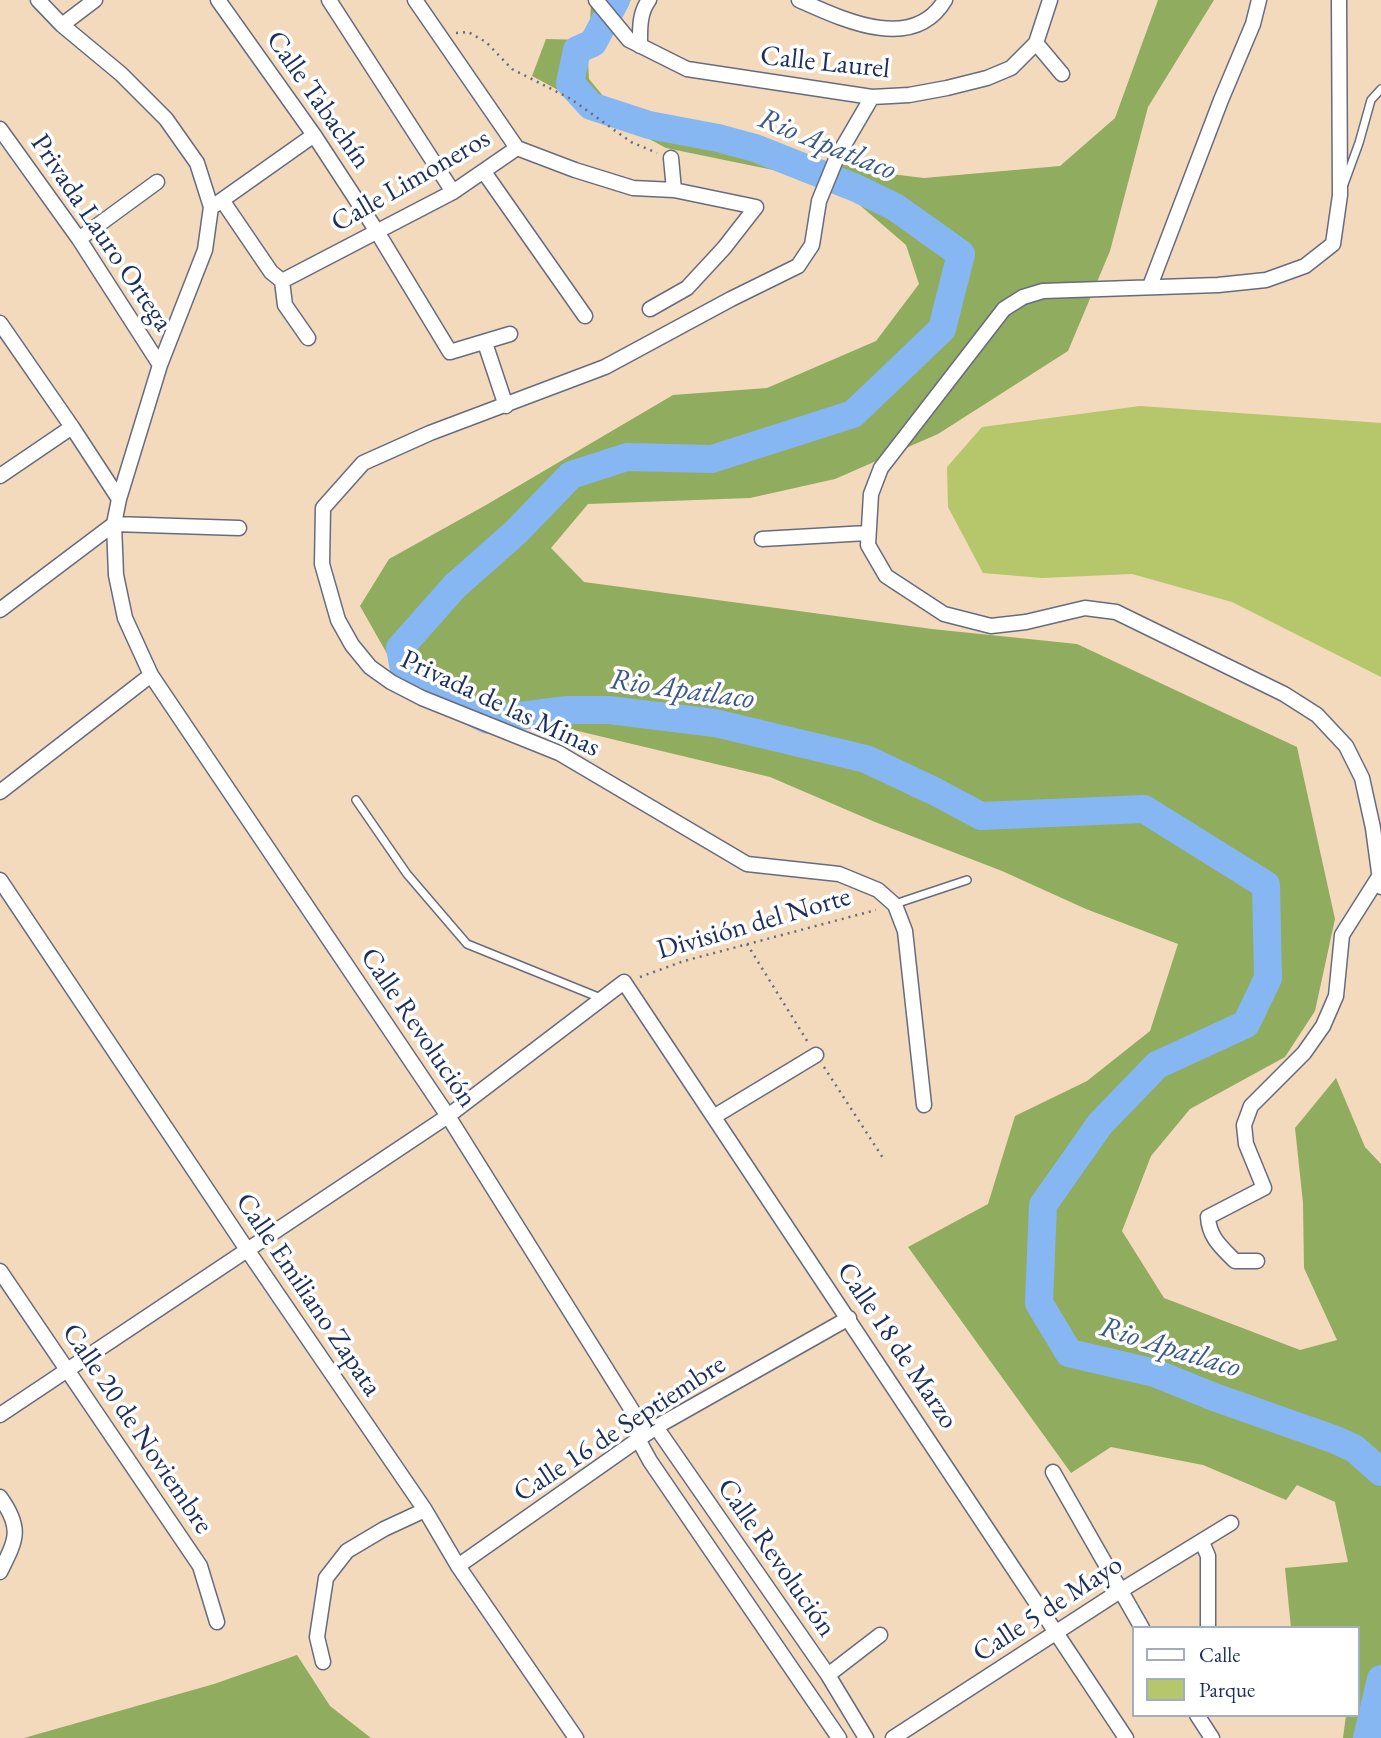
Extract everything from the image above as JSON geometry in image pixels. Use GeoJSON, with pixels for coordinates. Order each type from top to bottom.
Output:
{"type":"FeatureCollection","features":[{"type":"Feature","properties":{"kind":"street"},"geometry":{"type":"LineString","coordinates":[[38,0],[62,25],[121,74],[166,119],[197,163],[217,204],[271,272],[282,281],[285,305],[308,338]]}},
{"type":"Feature","properties":{"kind":"street"},"geometry":{"type":"LineString","coordinates":[[62,25],[95,0]]}},
{"type":"Feature","properties":{"kind":"street","name":"Calle Tabachín"},"geometry":{"type":"LineString","coordinates":[[218,0],[314,135],[450,352],[485,343]]}},
{"type":"Feature","properties":{"kind":"street"},"geometry":{"type":"LineString","coordinates":[[329,0],[453,192]]}},
{"type":"Feature","properties":{"kind":"street"},"geometry":{"type":"LineString","coordinates":[[415,0],[517,148]]}},
{"type":"Feature","properties":{"kind":"street","name":"Calle Laurel"},"geometry":{"type":"LineString","coordinates":[[596,0],[619,30],[640,46],[687,69],[872,97],[909,95],[987,78],[1011,68],[1036,43],[1050,0]]}},
{"type":"Feature","properties":{"kind":"street"},"geometry":{"type":"LineString","coordinates":[[640,46],[640,22],[649,0]]}},
{"type":"Feature","properties":{"kind":"street"},"geometry":{"type":"LineString","coordinates":[[799,0],[850,22],[881,29],[918,26],[940,8],[945,0]]}},
{"type":"Feature","properties":{"kind":"street"},"geometry":{"type":"LineString","coordinates":[[1150,286],[1253,24],[1259,0]]}},
{"type":"Feature","properties":{"kind":"street"},"geometry":{"type":"LineString","coordinates":[[1257,1261],[1235,1261],[1218,1244],[1209,1230],[1208,1217],[1264,1188],[1245,1144],[1244,1125],[1251,1106],[1304,1053],[1324,1026],[1336,996],[1342,934],[1380,881],[1373,828],[1362,778],[1346,746],[1317,715],[1284,694],[1116,612],[1085,608],[1026,622],[990,626],[944,614],[886,576],[868,545],[867,533],[871,494],[881,468],[1004,309],[1023,297],[1043,291],[1219,285],[1266,280],[1306,266],[1333,244],[1340,195],[1339,0]]}},
{"type":"Feature","properties":{"kind":"street"},"geometry":{"type":"LineString","coordinates":[[1036,43],[1062,74]]}},
{"type":"Feature","properties":{"kind":"street","name":"Privada de las Minas"},"geometry":{"type":"LineString","coordinates":[[872,97],[836,158],[819,201],[812,245],[798,266],[605,367],[430,433],[363,463],[323,508],[322,564],[338,620],[352,645],[370,667],[391,682],[422,698],[559,753],[747,864],[839,873],[878,890],[895,905]]}},
{"type":"Feature","properties":{"kind":"street","name":"Privada Lauro Ortega"},"geometry":{"type":"LineString","coordinates":[[0,129],[79,239],[160,365]]}},
{"type":"Feature","properties":{"kind":"street"},"geometry":{"type":"LineString","coordinates":[[217,204],[314,135]]}},
{"type":"Feature","properties":{"kind":"street","name":"Calle Limoneros"},"geometry":{"type":"LineString","coordinates":[[282,281],[453,192],[517,148],[633,188],[674,190],[756,207],[724,248],[687,288],[650,309]]}},
{"type":"Feature","properties":{"kind":"street"},"geometry":{"type":"LineString","coordinates":[[671,158],[674,190]]}},
{"type":"Feature","properties":{"kind":"street"},"geometry":{"type":"LineString","coordinates":[[484,172],[585,316]]}},
{"type":"Feature","properties":{"kind":"street"},"geometry":{"type":"LineString","coordinates":[[79,239],[157,182]]}},
{"type":"Feature","properties":{"kind":"street","name":"Calle Revolución"},"geometry":{"type":"LineString","coordinates":[[217,204],[205,250],[160,365],[119,499],[114,524],[116,575],[125,618],[150,675],[448,1116],[635,1415],[638,1439],[650,1461],[839,1738]]}},
{"type":"Feature","properties":{"kind":"street"},"geometry":{"type":"LineString","coordinates":[[0,323],[119,499]]}},
{"type":"Feature","properties":{"kind":"street"},"geometry":{"type":"LineString","coordinates":[[506,406],[485,343],[510,334]]}},
{"type":"Feature","properties":{"kind":"street"},"geometry":{"type":"LineString","coordinates":[[0,475],[72,427]]}},
{"type":"Feature","properties":{"kind":"street"},"geometry":{"type":"LineString","coordinates":[[0,610],[114,524],[239,528]]}},
{"type":"Feature","properties":{"kind":"street"},"geometry":{"type":"LineString","coordinates":[[762,539],[867,533]]}},
{"type":"Feature","properties":{"kind":"street"},"geometry":{"type":"LineString","coordinates":[[0,792],[150,675]]}},
{"type":"Feature","properties":{"kind":"street","name":"Calle Emiliano Zapata"},"geometry":{"type":"LineString","coordinates":[[0,880],[425,1510],[458,1566],[576,1738]]}},
{"type":"Feature","properties":{"kind":"street"},"geometry":{"type":"LineString","coordinates":[[895,905],[905,930],[924,1105]]}},
{"type":"Feature","properties":{"kind":"street"},"geometry":{"type":"LineString","coordinates":[[0,1415],[448,1116],[624,982]]}},
{"type":"Feature","properties":{"kind":"street","name":"Calle 18 de Marzo"},"geometry":{"type":"LineString","coordinates":[[624,982],[1126,1738]]}},
{"type":"Feature","properties":{"kind":"street"},"geometry":{"type":"LineString","coordinates":[[715,1116],[816,1055]]}},
{"type":"Feature","properties":{"kind":"street","name":"Calle 20 de Noviembre"},"geometry":{"type":"LineString","coordinates":[[0,1271],[200,1566],[217,1622]]}},
{"type":"Feature","properties":{"kind":"street","name":"Calle 16 de Septiembre"},"geometry":{"type":"LineString","coordinates":[[458,1566],[656,1427],[849,1318]]}},
{"type":"Feature","properties":{"kind":"street","name":"Calle Revolución"},"geometry":{"type":"LineString","coordinates":[[635,1415],[656,1427],[828,1675],[866,1738]]}},
{"type":"Feature","properties":{"kind":"street"},"geometry":{"type":"LineString","coordinates":[[1053,1472],[1141,1626]]}},
{"type":"Feature","properties":{"kind":"street"},"geometry":{"type":"LineString","coordinates":[[0,1497],[16,1528],[13,1545],[0,1572]]}},
{"type":"Feature","properties":{"kind":"street"},"geometry":{"type":"LineString","coordinates":[[323,1662],[317,1637],[326,1578],[347,1551],[384,1529],[425,1510]]}},
{"type":"Feature","properties":{"kind":"street","name":"Calle 5 de Mayo"},"geometry":{"type":"LineString","coordinates":[[893,1738],[1120,1591],[1231,1523]]}},
{"type":"Feature","properties":{"kind":"street"},"geometry":{"type":"LineString","coordinates":[[1202,1542],[1208,1556],[1208,1626]]}},
{"type":"Feature","properties":{"kind":"street"},"geometry":{"type":"LineString","coordinates":[[828,1675],[880,1635]]}},
{"type":"Feature","properties":{"kind":"street"},"geometry":{"type":"LineString","coordinates":[[1198,1738],[1200,1717]]}},
{"type":"Feature","properties":{"kind":"street"},"geometry":{"type":"LineString","coordinates":[[1200,1717],[1212,1738]]}},
{"type":"Feature","properties":{"kind":"lane"},"geometry":{"type":"LineString","coordinates":[[1340,195],[1359,144],[1371,100],[1381,89]]}},
{"type":"Feature","properties":{"kind":"lane"},"geometry":{"type":"LineString","coordinates":[[356,800],[407,874],[467,944],[604,999]]}},
{"type":"Feature","properties":{"kind":"lane"},"geometry":{"type":"LineString","coordinates":[[895,905],[967,880]]}},
{"type":"Feature","properties":{"kind":"path"},"geometry":{"type":"LineString","coordinates":[[439,34],[468,32],[486,42],[512,69],[571,99],[631,142],[671,158]]}},
{"type":"Feature","properties":{"kind":"path","name":"División del Norte"},"geometry":{"type":"LineString","coordinates":[[624,982],[684,961],[895,905]]}},
{"type":"Feature","properties":{"kind":"green space"},"geometry":{"type":"Polygon","coordinates":[[[591,0],[631,0],[588,61],[589,79],[609,103],[798,155],[882,173],[924,178],[1060,166],[1115,118],[1158,0],[1214,0],[1148,107],[1110,251],[1068,351],[938,434],[835,479],[750,498],[588,504],[551,548],[584,582],[932,629],[1077,644],[1297,747],[1335,919],[1315,1011],[1285,1057],[1190,1109],[1151,1156],[1122,1231],[1164,1298],[1300,1350],[1337,1340],[1304,1268],[1303,1203],[1295,1128],[1336,1078],[1365,1147],[1381,1164],[1381,1738],[1343,1738],[1346,1717],[1360,1717],[1360,1626],[1291,1626],[1285,1568],[1348,1562],[1335,1502],[1297,1485],[1286,1500],[1203,1465],[1111,1447],[1071,1473],[908,1247],[988,1204],[1015,1116],[1087,1081],[1150,1031],[1178,944],[1086,909],[1002,871],[875,822],[770,777],[553,725],[476,703],[390,659],[360,606],[389,559],[673,395],[767,388],[876,341],[919,284],[906,245],[855,201],[817,179],[666,148],[532,76],[546,39],[585,40],[590,28],[591,0]]]}},
{"type":"Feature","properties":{"kind":"green space"},"geometry":{"type":"Polygon","coordinates":[[[1140,406],[1381,423],[1381,677],[1232,602],[1132,574],[1042,578],[983,573],[948,507],[947,467],[982,427],[1140,406]]]}},
{"type":"Feature","properties":{"kind":"green space"},"geometry":{"type":"Polygon","coordinates":[[[297,1655],[330,1706],[371,1738],[24,1738],[214,1684],[297,1655]]]}},
{"type":"Feature","properties":{"kind":"waterway","name":"Rio Apatlaco"},"geometry":{"type":"LineString","coordinates":[[616,0],[593,43],[577,50],[570,83],[591,106],[649,125],[755,148],[856,188],[895,207],[961,254],[942,329],[853,414],[712,459],[627,457],[571,475],[516,532],[455,586],[400,648],[406,680],[488,720],[567,710],[609,710],[715,723],[866,759],[981,816],[1144,809],[1266,885],[1268,978],[1246,1024],[1157,1065],[1100,1124],[1043,1205],[1039,1303],[1069,1353],[1155,1373],[1336,1440],[1355,1449],[1381,1472]]}},
{"type":"Feature","properties":{"kind":"waterway","name":"Rio Apatlaco"},"geometry":{"type":"LineString","coordinates":[[1367,1738],[1381,1679]]}}]}
